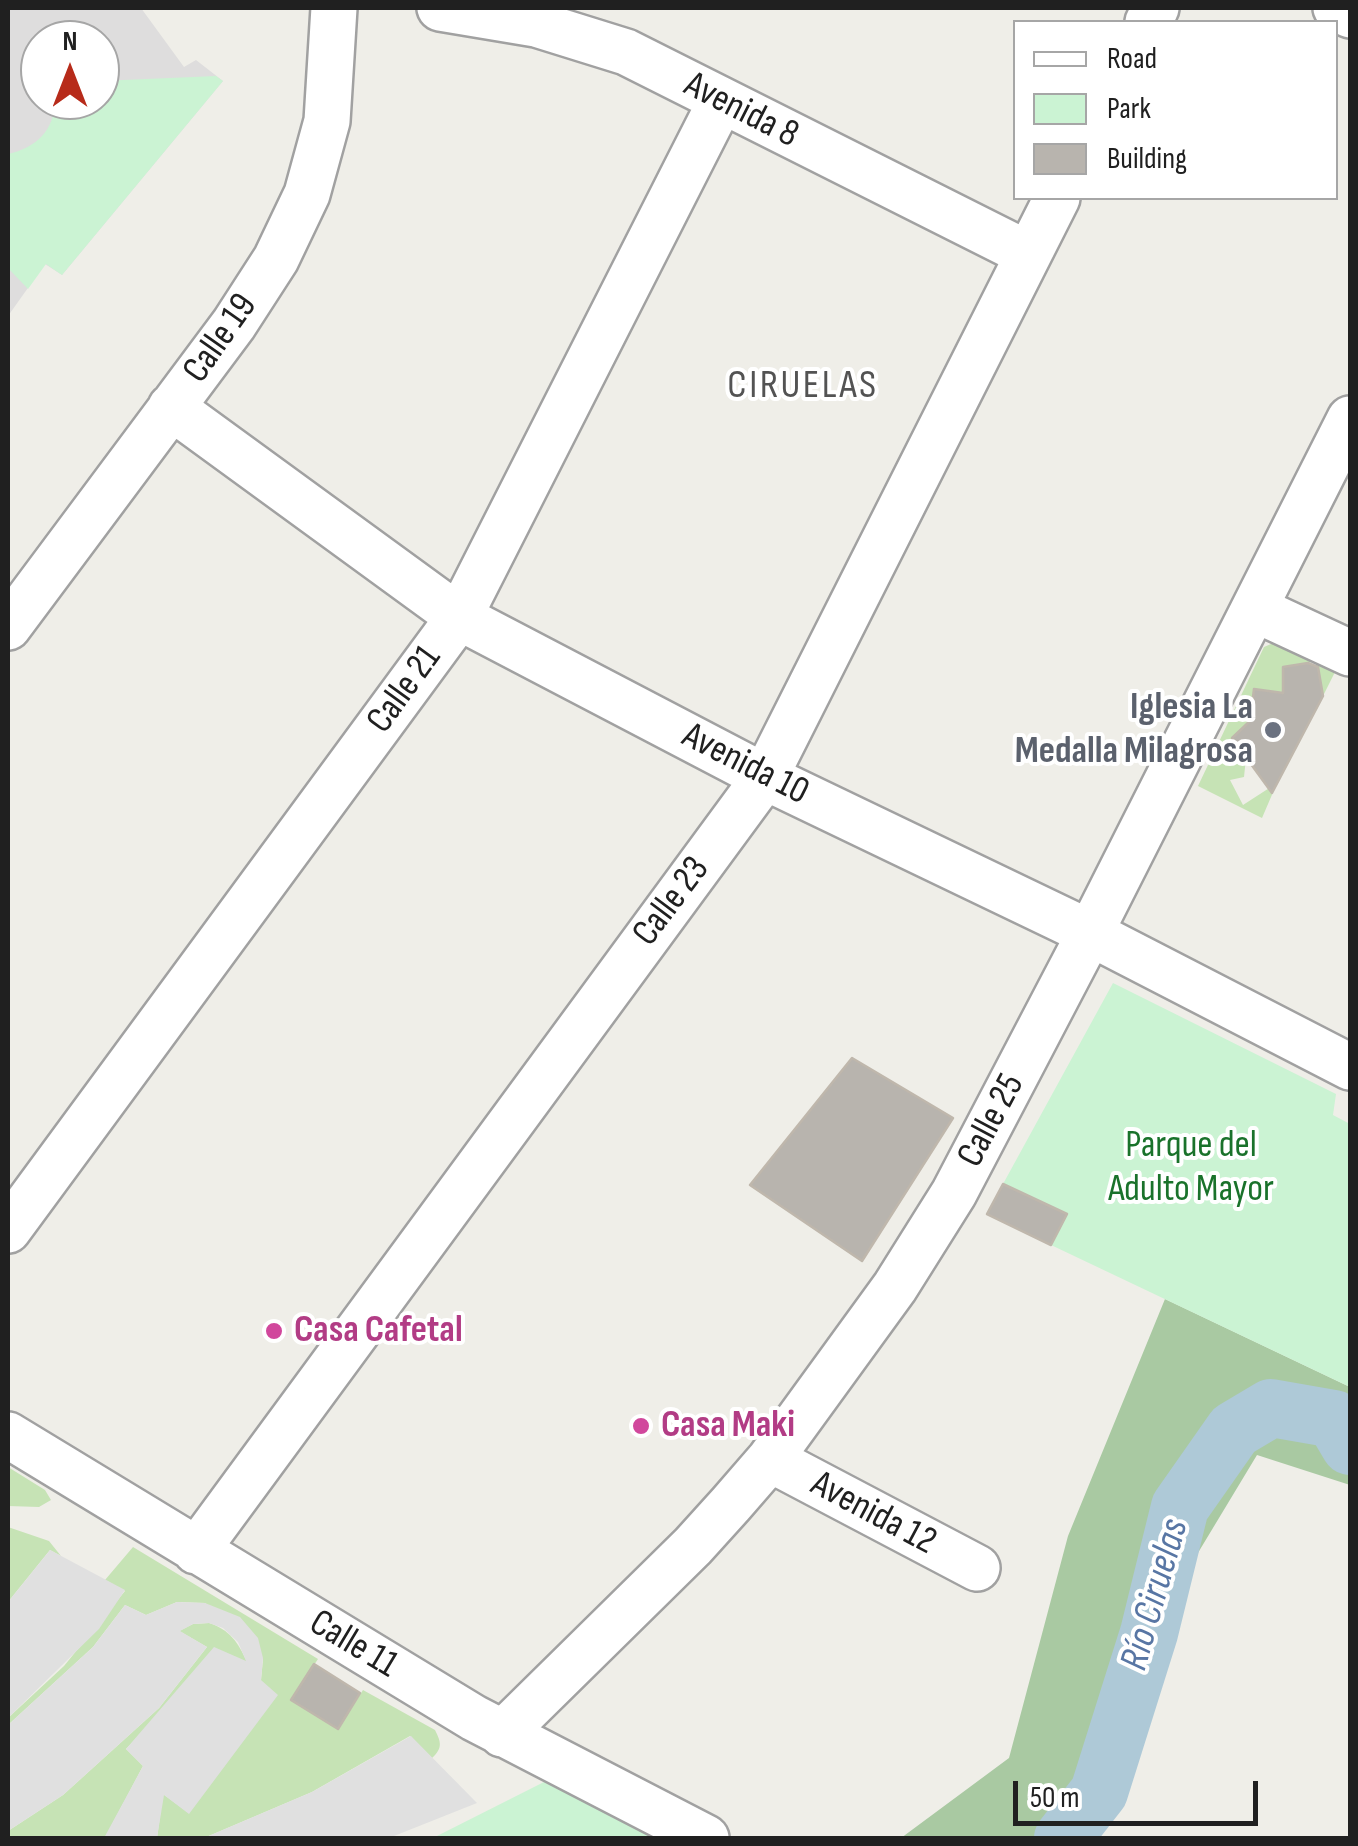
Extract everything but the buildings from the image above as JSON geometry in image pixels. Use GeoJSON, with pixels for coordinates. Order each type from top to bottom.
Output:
{"type":"FeatureCollection","features":[{"type":"Feature","properties":{"kind":"street","name":"Calle 19"},"geometry":{"type":"LineString","coordinates":[[8,626],[234,324],[276,260],[307,194],[327,121],[334,8]]}},
{"type":"Feature","properties":{"kind":"street","name":"Avenida 8"},"geometry":{"type":"LineString","coordinates":[[440,8],[536,24],[626,52],[1028,254]]}},
{"type":"Feature","properties":{"kind":"street"},"geometry":{"type":"LineString","coordinates":[[1336,8],[1350,15]]}},
{"type":"Feature","properties":{"kind":"street","name":"Calle 21"},"geometry":{"type":"LineString","coordinates":[[8,1230],[459,617],[721,101]]}},
{"type":"Feature","properties":{"kind":"street","name":"Calle 23"},"geometry":{"type":"LineString","coordinates":[[196,1550],[765,776],[1056,200]]}},
{"type":"Feature","properties":{"kind":"street","name":"Avenida 10"},"geometry":{"type":"LineString","coordinates":[[172,407],[459,617],[765,776],[1090,933],[1350,1067]]}},
{"type":"Feature","properties":{"kind":"street","name":"Calle 25"},"geometry":{"type":"LineString","coordinates":[[502,1734],[693,1546],[770,1459],[895,1287],[954,1193],[1350,419]]}},
{"type":"Feature","properties":{"kind":"street"},"geometry":{"type":"LineString","coordinates":[[1256,609],[1350,653]]}},
{"type":"Feature","properties":{"kind":"street","name":"Calle 11"},"geometry":{"type":"LineString","coordinates":[[8,1435],[502,1734],[706,1838]]}},
{"type":"Feature","properties":{"kind":"street","name":"Avenida 12"},"geometry":{"type":"LineString","coordinates":[[770,1459],[977,1568]]}},
{"type":"Feature","properties":{"kind":"shaded area"},"geometry":{"type":"Polygon","coordinates":[[[8,8],[141,8],[184,67],[196,60],[223,81],[62,275],[45,264],[8,316],[8,8]]]}},
{"type":"Feature","properties":{"kind":"shaded area"},"geometry":{"type":"Polygon","coordinates":[[[50,1550],[125,1590],[99,1629],[8,1718],[8,1602],[50,1550]]]}},
{"type":"Feature","properties":{"kind":"shaded area"},"geometry":{"type":"Polygon","coordinates":[[[177,1602],[205,1603],[240,1617],[258,1638],[263,1658],[261,1680],[278,1695],[189,1814],[164,1795],[157,1838],[104,1838],[143,1766],[126,1749],[214,1647],[246,1661],[238,1642],[223,1628],[209,1623],[193,1624],[180,1631],[207,1647],[159,1708],[63,1795],[8,1831],[8,1725],[93,1647],[125,1605],[146,1615],[177,1602]]]}},
{"type":"Feature","properties":{"kind":"shaded area"},"geometry":{"type":"Polygon","coordinates":[[[411,1736],[477,1803],[389,1838],[204,1838],[312,1792],[411,1736]]]}},
{"type":"Feature","properties":{"kind":"green space"},"geometry":{"type":"Polygon","coordinates":[[[216,76],[223,81],[62,275],[46,264],[28,289],[8,268],[8,154],[35,142],[52,120],[120,120],[120,80],[216,76]]]}},
{"type":"Feature","properties":{"kind":"green space"},"geometry":{"type":"Polygon","coordinates":[[[1278,641],[1336,670],[1323,696],[1316,661],[1283,668],[1283,693],[1255,689],[1250,721],[1232,738],[1246,758],[1244,777],[1230,780],[1243,805],[1277,783],[1262,818],[1198,786],[1264,647],[1278,641]]]}},
{"type":"Feature","properties":{"kind":"green space","name":"Parque del Adulto Mayor"},"geometry":{"type":"Polygon","coordinates":[[[1113,983],[1336,1094],[1333,1115],[1350,1124],[1350,1387],[1051,1245],[1067,1214],[1003,1184],[1113,983]]]}},
{"type":"Feature","properties":{"kind":"green space"},"geometry":{"type":"Polygon","coordinates":[[[1165,1299],[1350,1387],[1350,1485],[1257,1455],[1184,1576],[1084,1838],[901,1838],[1009,1758],[1068,1536],[1165,1299]]]}},
{"type":"Feature","properties":{"kind":"green space"},"geometry":{"type":"Polygon","coordinates":[[[8,1467],[45,1490],[51,1500],[39,1507],[8,1506],[8,1467]]]}},
{"type":"Feature","properties":{"kind":"green space"},"geometry":{"type":"Polygon","coordinates":[[[8,1527],[49,1541],[61,1556],[50,1550],[8,1602],[8,1527]]]}},
{"type":"Feature","properties":{"kind":"green space"},"geometry":{"type":"Polygon","coordinates":[[[133,1547],[318,1659],[292,1699],[338,1728],[363,1690],[435,1730],[440,1741],[438,1751],[432,1758],[410,1736],[312,1792],[204,1838],[157,1838],[163,1794],[189,1813],[261,1680],[263,1659],[205,1603],[177,1602],[146,1615],[125,1605],[93,1647],[8,1725],[8,1718],[64,1666],[125,1591],[105,1580],[133,1547]]]}},
{"type":"Feature","properties":{"kind":"green space"},"geometry":{"type":"Polygon","coordinates":[[[209,1623],[232,1638],[247,1662],[150,1724],[126,1749],[143,1766],[105,1838],[8,1838],[8,1831],[63,1795],[159,1708],[207,1647],[179,1631],[193,1624],[209,1623]]]}},
{"type":"Feature","properties":{"kind":"green space"},"geometry":{"type":"Polygon","coordinates":[[[544,1782],[659,1838],[433,1838],[544,1782]]]}},
{"type":"Feature","properties":{"kind":"waterway","name":"Río Ciruelas"},"geometry":{"type":"LineString","coordinates":[[1063,1838],[1099,1792],[1149,1633],[1180,1507],[1234,1430],[1271,1408],[1334,1419],[1350,1446]]}},
{"type":"Feature","properties":{"kind":"place","name":"Iglesia La Medalla Milagrosa"},"geometry":{"type":"Point","coordinates":[1273,730]}},
{"type":"Feature","properties":{"kind":"place","name":"Casa Cafetal"},"geometry":{"type":"Point","coordinates":[274,1331]}},
{"type":"Feature","properties":{"kind":"place","name":"Casa Maki"},"geometry":{"type":"Point","coordinates":[641,1426]}},
{"type":"Feature","properties":{"kind":"district","name":"CIRUELAS"},"geometry":{"type":"Point","coordinates":[803,387]}}]}
